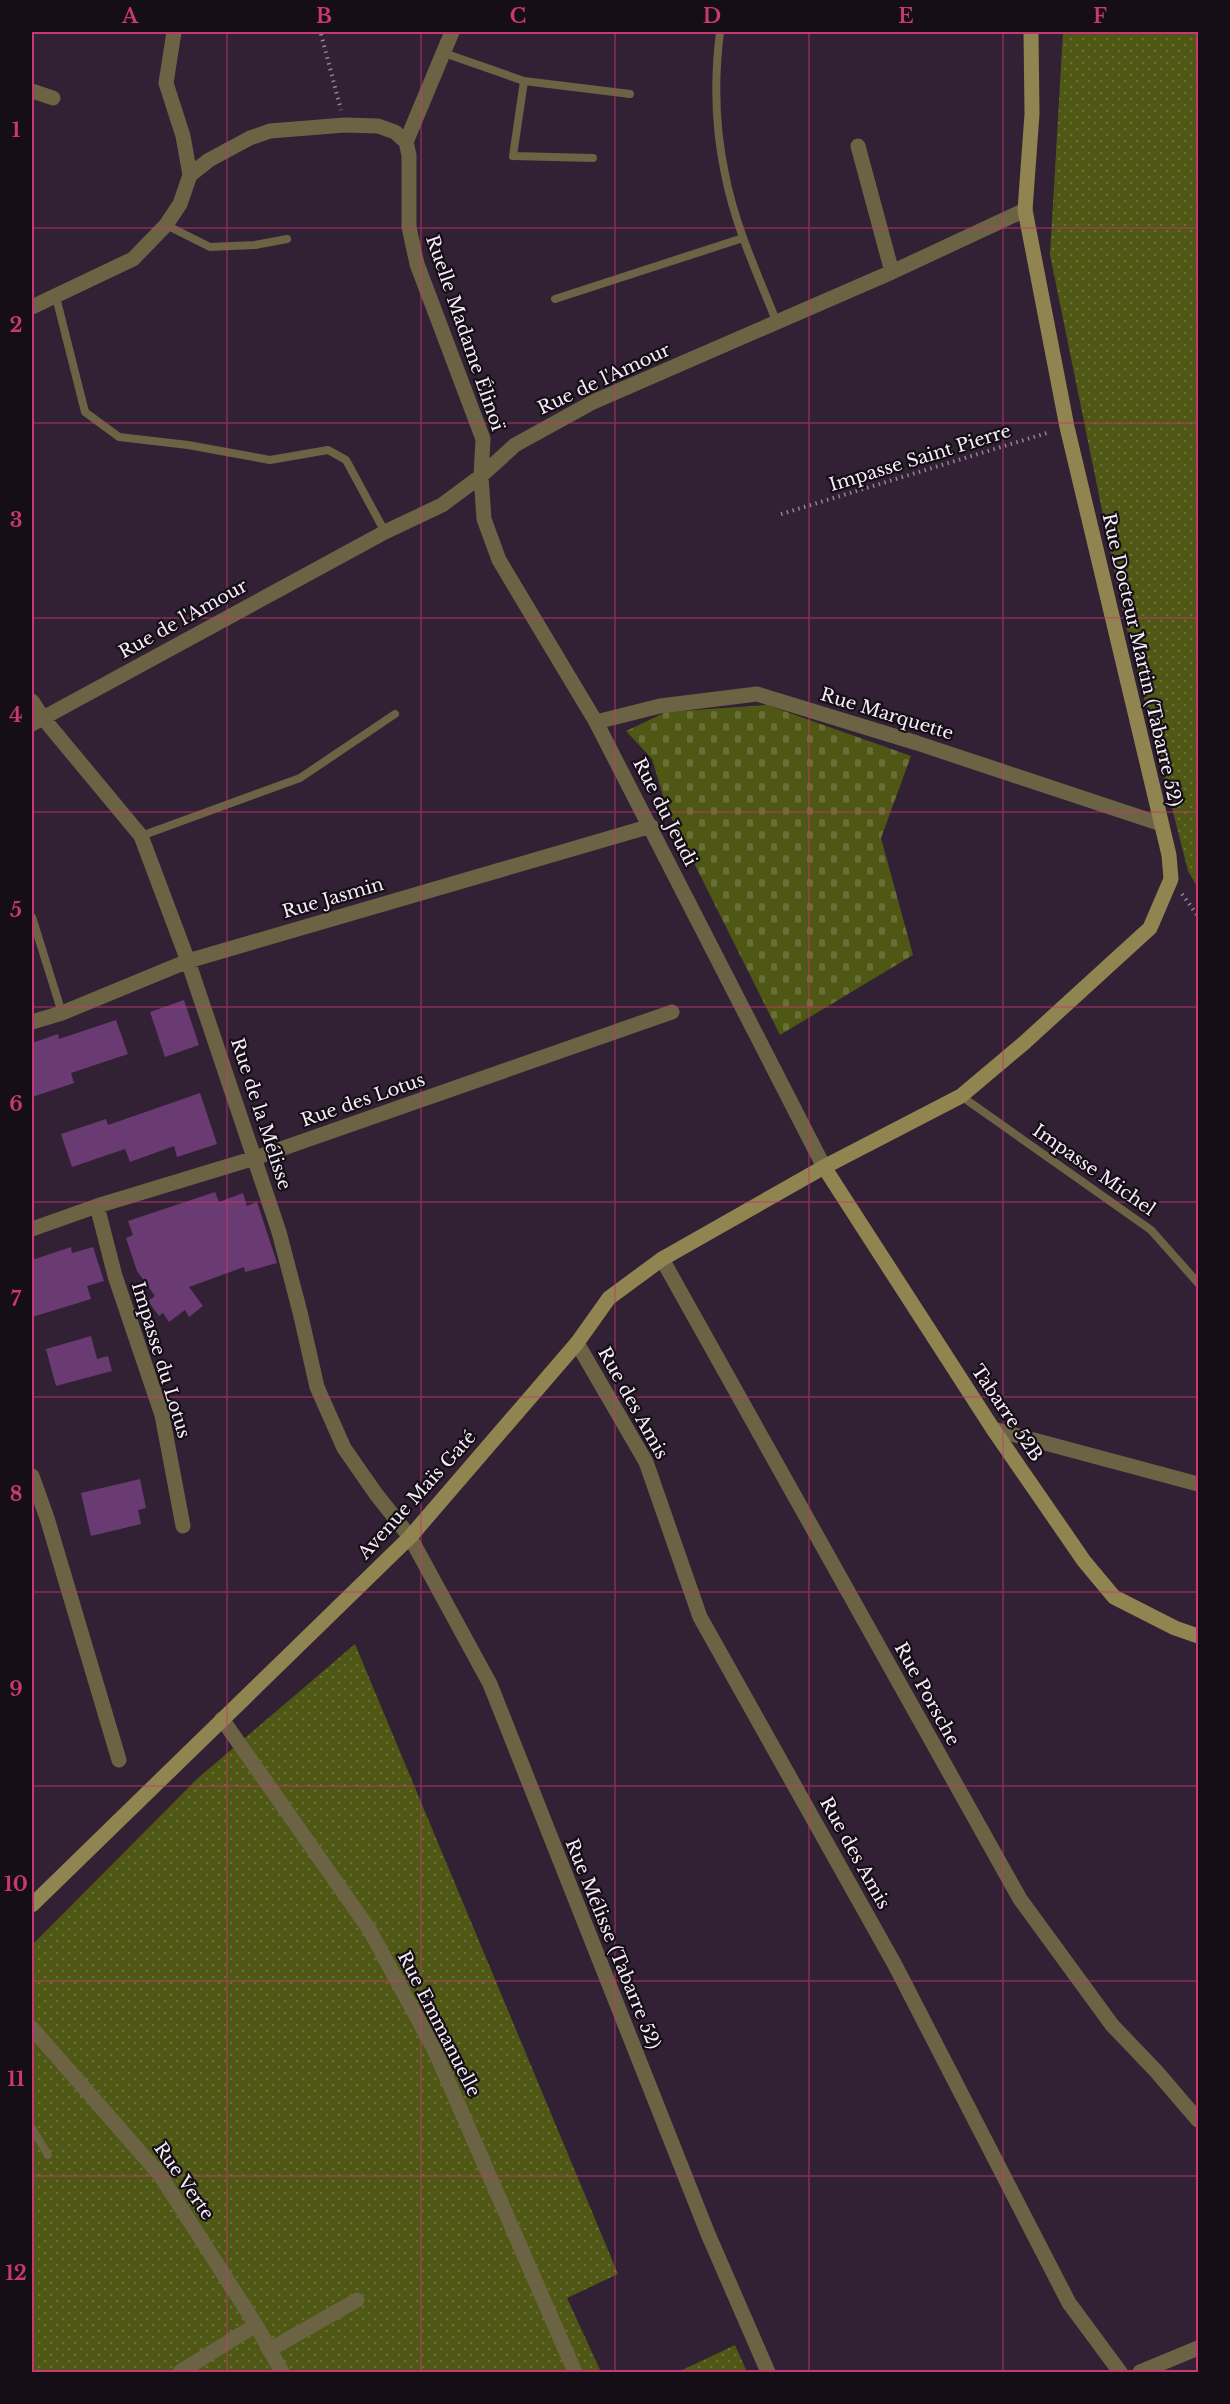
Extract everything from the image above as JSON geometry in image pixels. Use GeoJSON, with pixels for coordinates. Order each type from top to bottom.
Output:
{"type":"FeatureCollection","features":[{"type":"Feature","properties":{"kind":"street"},"geometry":{"type":"LineString","coordinates":[[32,307],[133,259],[166,225],[180,204],[190,175],[183,136],[166,84],[174,32]]}},
{"type":"Feature","properties":{"kind":"street","name":"Ruelle Madame Élinoï"},"geometry":{"type":"LineString","coordinates":[[452,32],[406,142],[409,155],[409,227],[417,264],[483,439],[481,476]]}},
{"type":"Feature","properties":{"kind":"street","name":"Rue Docteur Martin (Tabarre 52)"},"geometry":{"type":"LineString","coordinates":[[824,1167],[961,1096],[1024,1043],[1150,928],[1171,879],[1169,855],[1067,427],[1025,210],[1032,114],[1031,32]]}},
{"type":"Feature","properties":{"kind":"street"},"geometry":{"type":"LineString","coordinates":[[32,91],[53,98]]}},
{"type":"Feature","properties":{"kind":"street"},"geometry":{"type":"LineString","coordinates":[[190,175],[209,160],[250,138],[270,131],[345,125],[387,128],[406,142]]}},
{"type":"Feature","properties":{"kind":"street"},"geometry":{"type":"LineString","coordinates":[[858,146],[892,272]]}},
{"type":"Feature","properties":{"kind":"street","name":"Rue de l'Amour"},"geometry":{"type":"LineString","coordinates":[[37,721],[385,532],[442,505],[481,476],[515,445],[593,402],[892,272],[1025,210]]}},
{"type":"Feature","properties":{"kind":"street","name":"Rue du Jeudi"},"geometry":{"type":"LineString","coordinates":[[481,476],[484,519],[499,560],[596,722],[824,1167]]}},
{"type":"Feature","properties":{"kind":"street","name":"Rue Marquette"},"geometry":{"type":"LineString","coordinates":[[596,722],[660,706],[757,694],[917,743],[1161,824]]}},
{"type":"Feature","properties":{"kind":"street","name":"Rue de la Mélisse"},"geometry":{"type":"LineString","coordinates":[[32,701],[37,721],[141,836],[189,961],[255,1158],[282,1243],[317,1387],[344,1448],[410,1537]]}},
{"type":"Feature","properties":{"kind":"street","name":"Rue Jasmin"},"geometry":{"type":"LineString","coordinates":[[32,1022],[62,1013],[189,961],[651,826]]}},
{"type":"Feature","properties":{"kind":"street","name":"Rue des Lotus"},"geometry":{"type":"LineString","coordinates":[[32,1228],[255,1158],[672,1012]]}},
{"type":"Feature","properties":{"kind":"street","name":"Avenue Maïs Gaté"},"geometry":{"type":"LineString","coordinates":[[32,1905],[410,1537],[577,1343],[609,1298],[662,1259],[824,1167]]}},
{"type":"Feature","properties":{"kind":"street","name":"Tabarre 52B"},"geometry":{"type":"LineString","coordinates":[[824,1167],[993,1429],[1084,1561],[1114,1597],[1175,1628],[1198,1636]]}},
{"type":"Feature","properties":{"kind":"street","name":"Impasse du Lotus"},"geometry":{"type":"LineString","coordinates":[[97,1206],[115,1276],[162,1415],[183,1526]]}},
{"type":"Feature","properties":{"kind":"street","name":"Rue Porsche"},"geometry":{"type":"LineString","coordinates":[[662,1259],[1020,1899],[1112,2025],[1198,2120]]}},
{"type":"Feature","properties":{"kind":"street","name":"Rue des Amis"},"geometry":{"type":"LineString","coordinates":[[577,1343],[646,1462],[700,1617],[894,1965],[1069,2303],[1120,2373]]}},
{"type":"Feature","properties":{"kind":"street"},"geometry":{"type":"LineString","coordinates":[[993,1429],[1198,1484]]}},
{"type":"Feature","properties":{"kind":"street"},"geometry":{"type":"LineString","coordinates":[[32,1476],[119,1760]]}},
{"type":"Feature","properties":{"kind":"street"},"geometry":{"type":"LineString","coordinates":[[32,1523],[46,1518]]}},
{"type":"Feature","properties":{"kind":"street","name":"Rue Mélisse (Tabarre 52)"},"geometry":{"type":"LineString","coordinates":[[410,1537],[490,1684],[708,2234],[768,2373]]}},
{"type":"Feature","properties":{"kind":"street","name":"Rue Emmanuelle"},"geometry":{"type":"LineString","coordinates":[[222,1719],[369,1929],[418,2019],[434,2049],[575,2373]]}},
{"type":"Feature","properties":{"kind":"street","name":"Rue Verte"},"geometry":{"type":"LineString","coordinates":[[32,2028],[160,2175],[256,2325],[282,2373]]}},
{"type":"Feature","properties":{"kind":"street"},"geometry":{"type":"LineString","coordinates":[[269,2350],[357,2300]]}},
{"type":"Feature","properties":{"kind":"street"},"geometry":{"type":"LineString","coordinates":[[180,2373],[256,2325]]}},
{"type":"Feature","properties":{"kind":"street"},"geometry":{"type":"LineString","coordinates":[[1140,2373],[1198,2348]]}},
{"type":"Feature","properties":{"kind":"lane"},"geometry":{"type":"LineString","coordinates":[[720,32],[716,90],[725,177],[743,238],[777,323]]}},
{"type":"Feature","properties":{"kind":"lane"},"geometry":{"type":"LineString","coordinates":[[444,53],[524,81],[630,94]]}},
{"type":"Feature","properties":{"kind":"lane"},"geometry":{"type":"LineString","coordinates":[[524,81],[513,156],[593,158]]}},
{"type":"Feature","properties":{"kind":"lane"},"geometry":{"type":"LineString","coordinates":[[166,225],[210,247],[255,245],[287,239]]}},
{"type":"Feature","properties":{"kind":"lane"},"geometry":{"type":"LineString","coordinates":[[555,300],[743,238]]}},
{"type":"Feature","properties":{"kind":"lane"},"geometry":{"type":"LineString","coordinates":[[56,297],[85,412],[118,437],[188,445],[270,460],[328,450],[346,460],[385,532]]}},
{"type":"Feature","properties":{"kind":"lane"},"geometry":{"type":"LineString","coordinates":[[141,836],[300,778],[395,714]]}},
{"type":"Feature","properties":{"kind":"lane"},"geometry":{"type":"LineString","coordinates":[[32,917],[62,1013]]}},
{"type":"Feature","properties":{"kind":"lane","name":"Impasse Michel"},"geometry":{"type":"LineString","coordinates":[[961,1096],[1151,1230],[1198,1283]]}},
{"type":"Feature","properties":{"kind":"lane"},"geometry":{"type":"LineString","coordinates":[[32,2128],[48,2155]]}},
{"type":"Feature","properties":{"kind":"path"},"geometry":{"type":"LineString","coordinates":[[321,34],[345,125]]}},
{"type":"Feature","properties":{"kind":"path","name":"Impasse Saint Pierre"},"geometry":{"type":"LineString","coordinates":[[781,514],[1067,427]]}},
{"type":"Feature","properties":{"kind":"green space"},"geometry":{"type":"Polygon","coordinates":[[[1063,32],[1198,32],[1198,888],[1188,871],[1124,618],[1050,255],[1063,32]]]}},
{"type":"Feature","properties":{"kind":"green space"},"geometry":{"type":"Polygon","coordinates":[[[767,705],[911,756],[881,838],[913,955],[780,1035],[667,809],[652,759],[626,731],[666,712],[767,705]]]}},
{"type":"Feature","properties":{"kind":"green space"},"geometry":{"type":"Polygon","coordinates":[[[355,1644],[618,2274],[567,2298],[601,2372],[32,2372],[32,1945],[198,1778],[355,1644]]]}},
{"type":"Feature","properties":{"kind":"green space"},"geometry":{"type":"Polygon","coordinates":[[[735,2345],[747,2372],[678,2372],[735,2345]]]}},
{"type":"Feature","properties":{"kind":"building"},"geometry":{"type":"Polygon","coordinates":[[[184,1000],[199,1045],[165,1057],[150,1012],[184,1000]]]}},
{"type":"Feature","properties":{"kind":"building"},"geometry":{"type":"Polygon","coordinates":[[[116,1020],[128,1054],[71,1073],[74,1083],[32,1097],[32,1043],[58,1034],[59,1039],[116,1020]]]}},
{"type":"Feature","properties":{"kind":"building"},"geometry":{"type":"Polygon","coordinates":[[[200,1093],[217,1144],[177,1157],[174,1146],[130,1162],[125,1149],[72,1167],[61,1134],[106,1119],[108,1125],[200,1093]]]}},
{"type":"Feature","properties":{"kind":"building"},"geometry":{"type":"Polygon","coordinates":[[[215,1192],[219,1202],[243,1193],[247,1206],[257,1202],[277,1263],[245,1272],[244,1267],[189,1287],[203,1306],[189,1317],[185,1310],[169,1322],[163,1313],[159,1316],[148,1301],[155,1296],[137,1271],[126,1238],[133,1235],[128,1221],[215,1192]]]}},
{"type":"Feature","properties":{"kind":"building"},"geometry":{"type":"Polygon","coordinates":[[[71,1247],[72,1253],[93,1247],[104,1281],[87,1286],[91,1299],[32,1317],[32,1260],[71,1247]]]}},
{"type":"Feature","properties":{"kind":"building"},"geometry":{"type":"Polygon","coordinates":[[[91,1336],[97,1359],[108,1356],[112,1371],[56,1386],[46,1349],[91,1336]]]}},
{"type":"Feature","properties":{"kind":"building"},"geometry":{"type":"Polygon","coordinates":[[[140,1479],[146,1508],[138,1510],[141,1524],[91,1536],[81,1493],[140,1479]]]}}]}
